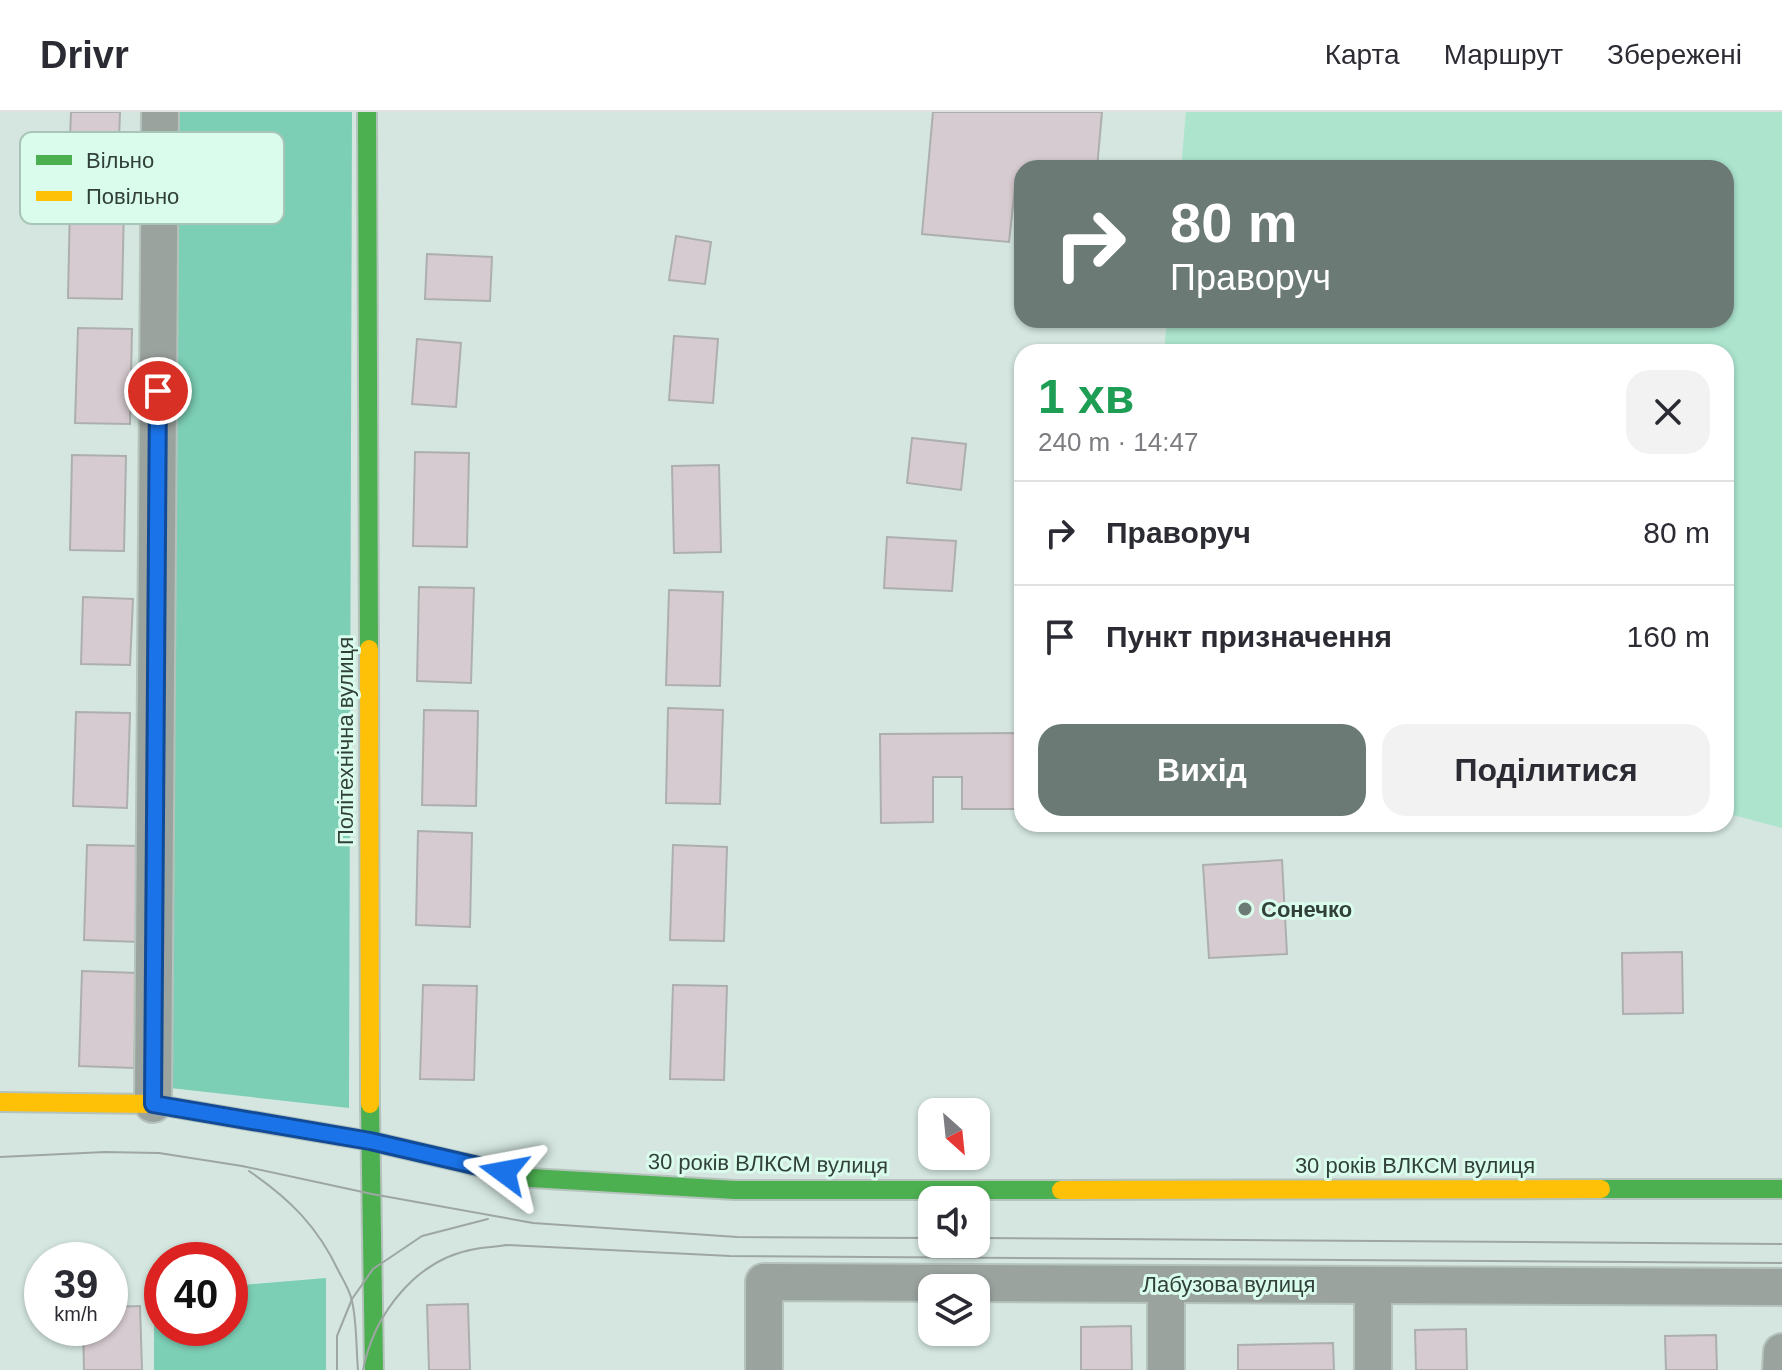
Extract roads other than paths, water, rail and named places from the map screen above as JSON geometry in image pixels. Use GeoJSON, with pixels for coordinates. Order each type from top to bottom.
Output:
{"type":"FeatureCollection","features":[{"type":"Feature","properties":{"kind":"street"},"geometry":{"type":"LineString","coordinates":[[160,112],[160,132]]}},
{"type":"Feature","properties":{"kind":"street","name":"Політехнічна вулиця"},"geometry":{"type":"LineString","coordinates":[[367,112],[370,1141],[374,1370]]}},
{"type":"Feature","properties":{"kind":"street"},"geometry":{"type":"LineString","coordinates":[[153,1104],[159,224]]}},
{"type":"Feature","properties":{"kind":"street","name":"30 років ВЛКСМ вулиця"},"geometry":{"type":"LineString","coordinates":[[0,1102],[153,1104],[370,1141],[531,1178],[735,1190],[1782,1189]]}},
{"type":"Feature","properties":{"kind":"street","name":"Лабузова вулиця"},"geometry":{"type":"LineString","coordinates":[[764,1370],[764,1282],[1782,1287]]}},
{"type":"Feature","properties":{"kind":"street"},"geometry":{"type":"LineString","coordinates":[[1166,1284],[1166,1370]]}},
{"type":"Feature","properties":{"kind":"street"},"geometry":{"type":"LineString","coordinates":[[1373,1285],[1373,1370]]}},
{"type":"Feature","properties":{"kind":"street"},"geometry":{"type":"LineString","coordinates":[[1781,1370],[1782,1352]]}},
{"type":"Feature","properties":{"kind":"tram line"},"geometry":{"type":"LineString","coordinates":[[0,1157],[159,1153],[242,1166],[372,1194],[533,1223],[737,1237],[918,1238]]}},
{"type":"Feature","properties":{"kind":"tram line"},"geometry":{"type":"LineString","coordinates":[[249,1171],[302,1215],[331,1256],[352,1301],[358,1370]]}},
{"type":"Feature","properties":{"kind":"tram line"},"geometry":{"type":"LineString","coordinates":[[337,1370],[337,1336],[352,1299],[373,1269],[422,1236],[488,1219]]}},
{"type":"Feature","properties":{"kind":"tram line"},"geometry":{"type":"LineString","coordinates":[[990,1238],[1782,1244]]}},
{"type":"Feature","properties":{"kind":"tram line"},"geometry":{"type":"LineString","coordinates":[[363,1370],[377,1329],[388,1310],[417,1277],[434,1264],[454,1255],[506,1245],[730,1256],[1782,1263]]}},
{"type":"Feature","properties":{"kind":"place","name":"Сонечко"},"geometry":{"type":"Point","coordinates":[1245,909]}}]}
